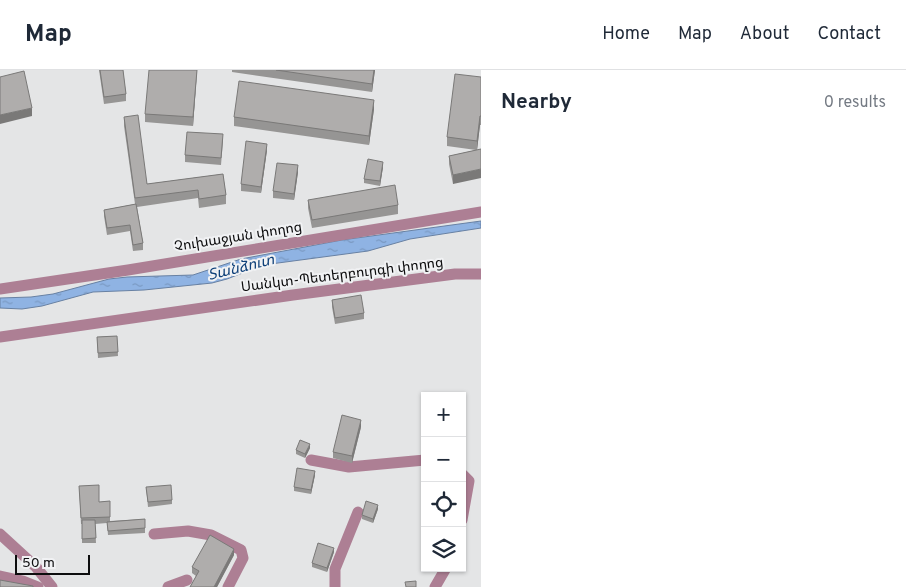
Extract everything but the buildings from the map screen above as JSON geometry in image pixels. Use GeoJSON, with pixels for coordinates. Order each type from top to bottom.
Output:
{"type":"FeatureCollection","features":[{"type":"Feature","properties":{"kind":"street","name":"Չուխաջյան փողոց"},"geometry":{"type":"LineString","coordinates":[[0,289],[481,212]]}},
{"type":"Feature","properties":{"kind":"street","name":"Սանկտ-Պետերբուրգի փողոց"},"geometry":{"type":"LineString","coordinates":[[0,337],[293,295],[455,274],[481,274]]}},
{"type":"Feature","properties":{"kind":"street"},"geometry":{"type":"LineString","coordinates":[[311,460],[349,467],[421,460]]}},
{"type":"Feature","properties":{"kind":"street"},"geometry":{"type":"LineString","coordinates":[[466,478],[469,481],[466,498]]}},
{"type":"Feature","properties":{"kind":"street"},"geometry":{"type":"LineString","coordinates":[[335,587],[335,569],[358,512]]}},
{"type":"Feature","properties":{"kind":"street"},"geometry":{"type":"LineString","coordinates":[[154,534],[188,531],[211,534],[241,550],[243,558],[228,587]]}},
{"type":"Feature","properties":{"kind":"street"},"geometry":{"type":"LineString","coordinates":[[0,534],[36,567],[52,587]]}},
{"type":"Feature","properties":{"kind":"street"},"geometry":{"type":"LineString","coordinates":[[435,587],[444,572]]}},
{"type":"Feature","properties":{"kind":"street"},"geometry":{"type":"LineString","coordinates":[[0,576],[23,581],[38,587]]}},
{"type":"Feature","properties":{"kind":"street"},"geometry":{"type":"LineString","coordinates":[[168,587],[187,580]]}},
{"type":"Feature","properties":{"kind":"water","name":"Տանձուտ"},"geometry":{"type":"Polygon","coordinates":[[[481,221],[481,228],[410,239],[368,251],[263,265],[212,283],[144,290],[93,292],[42,306],[22,309],[0,308],[0,298],[53,294],[109,279],[193,275],[241,259],[342,240],[481,221]]]}}]}
